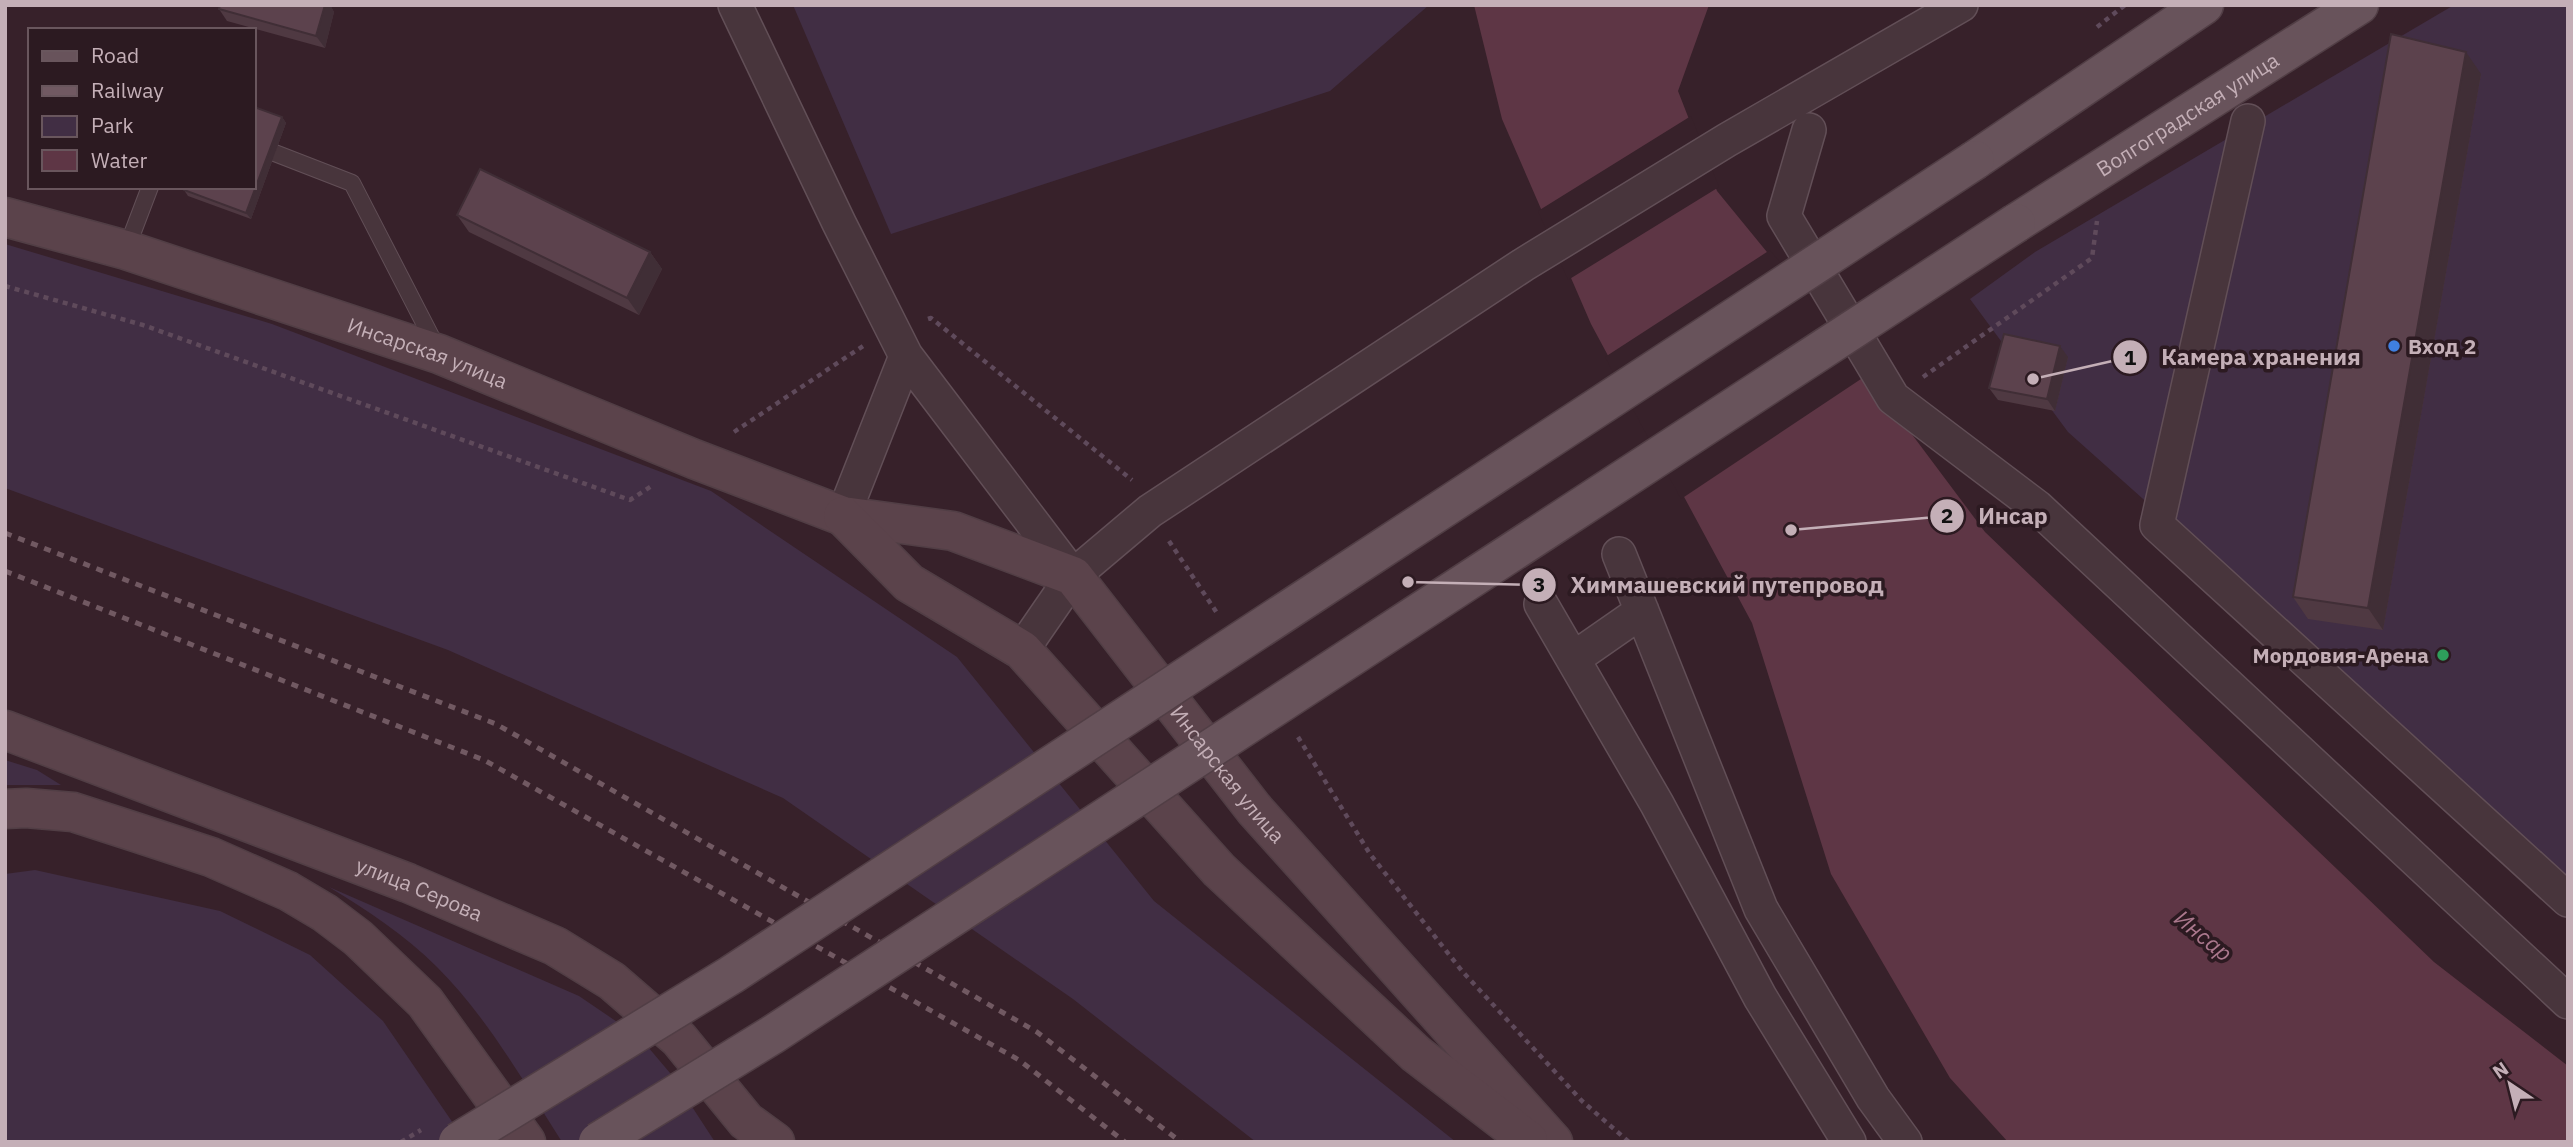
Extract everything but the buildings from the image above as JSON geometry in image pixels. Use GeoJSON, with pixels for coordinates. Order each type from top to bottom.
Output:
{"type":"FeatureCollection","features":[{"type":"Feature","properties":{"kind":"main road"},"geometry":{"type":"LineString","coordinates":[[458,1142],[731,975],[1975,160],[2204,5]]}},
{"type":"Feature","properties":{"kind":"main road","name":"Волгоградская улица"},"geometry":{"type":"LineString","coordinates":[[598,1142],[772,1035],[2016,223],[2359,5]]}},
{"type":"Feature","properties":{"kind":"street"},"geometry":{"type":"LineString","coordinates":[[735,5],[906,356],[1073,576]]}},
{"type":"Feature","properties":{"kind":"street"},"geometry":{"type":"LineString","coordinates":[[1022,650],[1073,576],[1150,511],[1523,265],[1727,140],[1961,5]]}},
{"type":"Feature","properties":{"kind":"street"},"geometry":{"type":"LineString","coordinates":[[2248,121],[2157,525],[2568,900]]}},
{"type":"Feature","properties":{"kind":"street"},"geometry":{"type":"LineString","coordinates":[[1809,130],[1784,216],[1893,398],[2037,507],[2568,1002]]}},
{"type":"Feature","properties":{"kind":"street","name":"Инсарская улица"},"geometry":{"type":"LineString","coordinates":[[5,217],[126,250],[439,354],[694,459],[843,516],[953,531],[1073,576],[1254,809],[1553,1142]]}},
{"type":"Feature","properties":{"kind":"street"},"geometry":{"type":"LineString","coordinates":[[843,516],[906,356]]}},
{"type":"Feature","properties":{"kind":"street","name":"Инсарская улица"},"geometry":{"type":"LineString","coordinates":[[843,516],[909,583],[1022,650],[1219,870],[1416,1054],[1530,1142]]}},
{"type":"Feature","properties":{"kind":"street"},"geometry":{"type":"LineString","coordinates":[[1619,554],[1761,909],[1873,1098],[1905,1142]]}},
{"type":"Feature","properties":{"kind":"street"},"geometry":{"type":"LineString","coordinates":[[1541,604],[1657,804],[1760,997],[1849,1142]]}},
{"type":"Feature","properties":{"kind":"street"},"geometry":{"type":"LineString","coordinates":[[1573,659],[1642,611]]}},
{"type":"Feature","properties":{"kind":"street","name":"улица Серова"},"geometry":{"type":"LineString","coordinates":[[5,730],[408,883],[555,946],[612,981],[679,1039],[746,1121],[775,1142]]}},
{"type":"Feature","properties":{"kind":"street"},"geometry":{"type":"LineString","coordinates":[[5,809],[26,808],[73,813],[138,833],[211,857],[288,891],[325,913],[358,938],[425,1002],[526,1142]]}},
{"type":"Feature","properties":{"kind":"lane"},"geometry":{"type":"LineString","coordinates":[[256,146],[352,183],[439,354]]}},
{"type":"Feature","properties":{"kind":"lane"},"geometry":{"type":"LineString","coordinates":[[126,250],[149,189]]}},
{"type":"Feature","properties":{"kind":"path"},"geometry":{"type":"LineString","coordinates":[[1893,398],[2092,258],[2097,221]]}},
{"type":"Feature","properties":{"kind":"path"},"geometry":{"type":"LineString","coordinates":[[1310,755],[1370,854],[1462,971],[1582,1101],[1629,1142]]}},
{"type":"Feature","properties":{"kind":"green space"},"geometry":{"type":"Polygon","coordinates":[[[793,5],[1429,5],[1330,91],[891,234],[793,5]]]}},
{"type":"Feature","properties":{"kind":"green space","name":"Мордовия-Арена"},"geometry":{"type":"Polygon","coordinates":[[[2454,5],[2568,5],[2568,878],[2068,432],[1970,299],[2035,252],[2454,5]]]}},
{"type":"Feature","properties":{"kind":"green space"},"geometry":{"type":"Polygon","coordinates":[[[5,244],[272,324],[711,491],[957,657],[1154,901],[1456,1142],[1256,1142],[1073,999],[783,798],[448,650],[5,488],[5,244]]]}},
{"type":"Feature","properties":{"kind":"green space"},"geometry":{"type":"Polygon","coordinates":[[[5,760],[37,770],[61,785],[5,785],[5,760]]]}},
{"type":"Feature","properties":{"kind":"green space"},"geometry":{"type":"Polygon","coordinates":[[[35,870],[220,911],[310,955],[383,1021],[466,1142],[5,1142],[5,874],[35,870]]]}},
{"type":"Feature","properties":{"kind":"green space"},"geometry":{"type":"Polygon","coordinates":[[[329,887],[579,996],[626,1028],[648,1047],[670,1073],[715,1142],[562,1142],[473,1007],[437,967],[399,934],[329,887]]]}},
{"type":"Feature","properties":{"kind":"water"},"geometry":{"type":"Polygon","coordinates":[[[1474,5],[1709,5],[1678,91],[1717,191],[1866,373],[1985,532],[2434,962],[2568,1066],[2568,1142],[2008,1142],[1950,1078],[1831,874],[1752,623],[1591,324],[1502,119],[1474,5]]]}},
{"type":"Feature","properties":{"kind":"pier"},"geometry":{"type":"Polygon","coordinates":[[[1691,116],[1719,187],[1568,280],[1538,211],[1691,116]]]}},
{"type":"Feature","properties":{"kind":"pier"},"geometry":{"type":"Polygon","coordinates":[[[1770,250],[1870,373],[1681,499],[1605,357],[1770,250]]]}},
{"type":"Feature","properties":{"kind":"railway"},"geometry":{"type":"LineString","coordinates":[[5,533],[496,724],[1037,1032],[1181,1142]]}},
{"type":"Feature","properties":{"kind":"railway"},"geometry":{"type":"LineString","coordinates":[[5,571],[484,760],[1019,1060],[1125,1142]]}},
{"type":"Feature","properties":{"kind":"place","name":"Вход 2"},"geometry":{"type":"Point","coordinates":[2394,346]}},
{"type":"Feature","properties":{"kind":"place","name":"Камера хранения"},"geometry":{"type":"Point","coordinates":[2033,379]}},
{"type":"Feature","properties":{"kind":"place","name":"Инсар"},"geometry":{"type":"Point","coordinates":[1791,530]}},
{"type":"Feature","properties":{"kind":"place","name":"Химмашевский путепровод"},"geometry":{"type":"Point","coordinates":[1408,582]}},
{"type":"Feature","properties":{"kind":"place","name":"Мордовия-Арена"},"geometry":{"type":"Point","coordinates":[2443,655]}}]}
